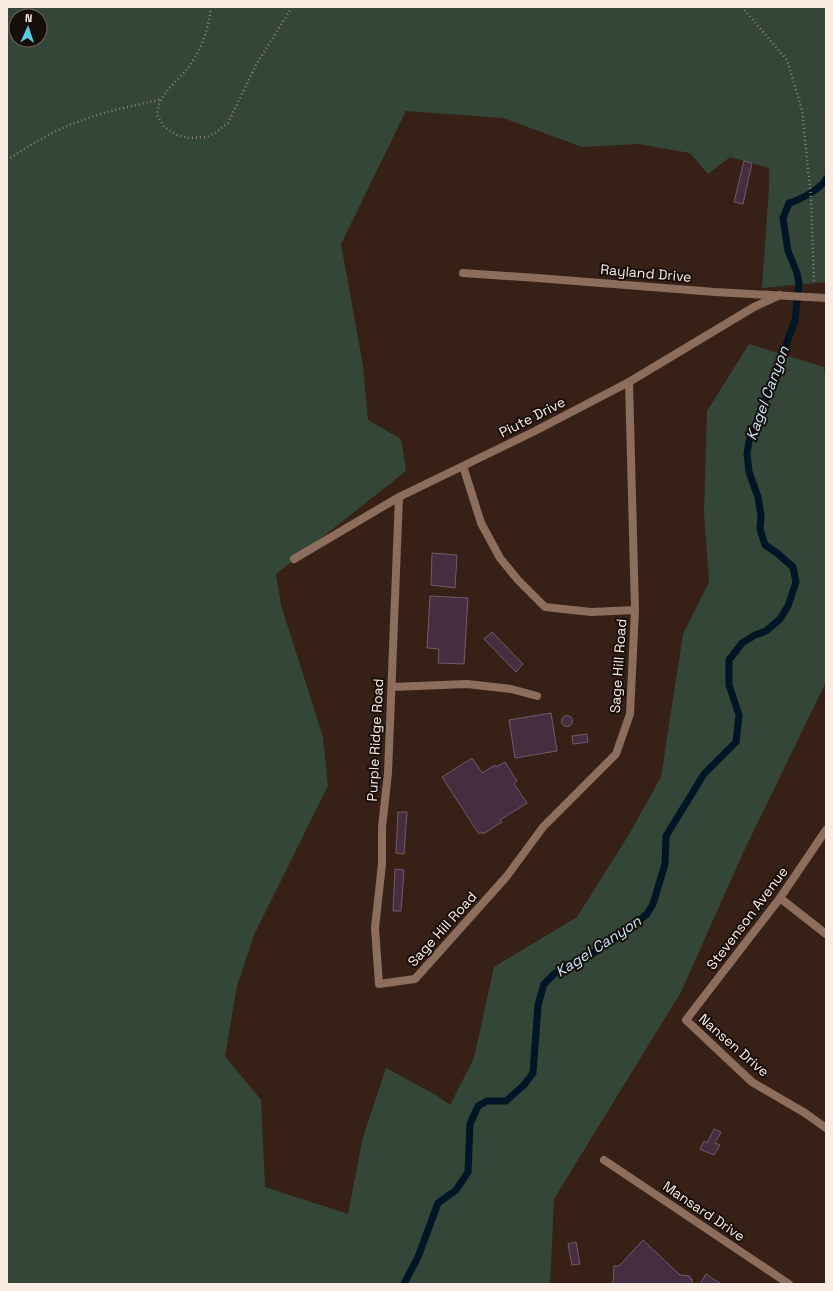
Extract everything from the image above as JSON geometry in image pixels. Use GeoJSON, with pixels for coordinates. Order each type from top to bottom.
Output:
{"type":"FeatureCollection","features":[{"type":"Feature","properties":{"kind":"street","name":"Rayland Drive"},"geometry":{"type":"LineString","coordinates":[[463,273],[715,292],[826,298]]}},
{"type":"Feature","properties":{"kind":"street","name":"Piute Drive"},"geometry":{"type":"LineString","coordinates":[[294,559],[399,497],[535,431],[629,382],[754,307],[781,295]]}},
{"type":"Feature","properties":{"kind":"street","name":"Sage Hill Road"},"geometry":{"type":"LineString","coordinates":[[379,984],[415,979],[507,876],[543,827],[616,754],[630,714],[635,610],[629,382]]}},
{"type":"Feature","properties":{"kind":"street"},"geometry":{"type":"LineString","coordinates":[[463,466],[481,523],[500,558],[518,580],[545,607],[591,612],[635,610]]}},
{"type":"Feature","properties":{"kind":"street","name":"Purple Ridge Road"},"geometry":{"type":"LineString","coordinates":[[379,984],[375,928],[382,864],[382,827],[388,773],[399,497]]}},
{"type":"Feature","properties":{"kind":"street"},"geometry":{"type":"LineString","coordinates":[[392,687],[467,684],[512,689],[537,696]]}},
{"type":"Feature","properties":{"kind":"street","name":"Stevenson Avenue"},"geometry":{"type":"LineString","coordinates":[[686,1020],[780,898],[826,830]]}},
{"type":"Feature","properties":{"kind":"street"},"geometry":{"type":"LineString","coordinates":[[780,898],[826,934]]}},
{"type":"Feature","properties":{"kind":"street","name":"Nansen Drive"},"geometry":{"type":"LineString","coordinates":[[686,1020],[752,1082],[806,1113],[826,1128]]}},
{"type":"Feature","properties":{"kind":"street","name":"Mansard Drive"},"geometry":{"type":"LineString","coordinates":[[604,1160],[789,1284]]}},
{"type":"Feature","properties":{"kind":"path"},"geometry":{"type":"LineString","coordinates":[[211,7],[208,24],[199,50],[191,63],[161,99],[157,115],[164,127],[177,135],[189,138],[206,137],[215,133],[228,123],[256,65],[292,7]]}},
{"type":"Feature","properties":{"kind":"path"},"geometry":{"type":"LineString","coordinates":[[742,7],[787,60],[802,110],[811,197],[813,297]]}},
{"type":"Feature","properties":{"kind":"path"},"geometry":{"type":"LineString","coordinates":[[7,160],[40,140],[79,121],[103,113],[161,99]]}},
{"type":"Feature","properties":{"kind":"green space"},"geometry":{"type":"Polygon","coordinates":[[[7,7],[826,7],[826,282],[762,288],[769,168],[730,157],[708,174],[690,153],[638,144],[582,147],[503,118],[406,111],[341,244],[363,365],[368,420],[401,439],[406,471],[276,574],[281,605],[323,737],[328,786],[254,935],[237,986],[225,1056],[261,1100],[265,1187],[348,1214],[363,1137],[386,1068],[436,1095],[450,1105],[474,1058],[494,967],[577,917],[631,831],[661,777],[683,634],[709,582],[704,513],[707,411],[749,344],[824,367],[826,386],[826,682],[743,853],[681,992],[554,1199],[550,1284],[7,1284],[7,7]]]}},
{"type":"Feature","properties":{"kind":"building"},"geometry":{"type":"Polygon","coordinates":[[[744,161],[752,163],[743,204],[734,202],[744,161]]]}},
{"type":"Feature","properties":{"kind":"building"},"geometry":{"type":"Polygon","coordinates":[[[432,553],[457,555],[455,588],[431,585],[432,553]]]}},
{"type":"Feature","properties":{"kind":"building"},"geometry":{"type":"Polygon","coordinates":[[[430,596],[468,598],[464,664],[438,663],[439,649],[427,648],[430,596]]]}},
{"type":"Feature","properties":{"kind":"building"},"geometry":{"type":"Polygon","coordinates":[[[492,632],[523,664],[516,672],[484,639],[492,632]]]}},
{"type":"Feature","properties":{"kind":"building"},"geometry":{"type":"Polygon","coordinates":[[[551,713],[557,751],[515,758],[509,720],[551,713]]]}},
{"type":"Feature","properties":{"kind":"building"},"geometry":{"type":"Polygon","coordinates":[[[567,715],[571,717],[573,721],[571,725],[567,727],[563,725],[561,721],[563,717],[567,715]]]}},
{"type":"Feature","properties":{"kind":"building"},"geometry":{"type":"Polygon","coordinates":[[[587,734],[588,742],[573,744],[572,736],[587,734]]]}},
{"type":"Feature","properties":{"kind":"building"},"geometry":{"type":"Polygon","coordinates":[[[472,758],[482,773],[495,765],[496,767],[505,762],[517,781],[514,784],[527,803],[500,820],[502,822],[483,834],[482,832],[479,834],[442,777],[472,758]]]}},
{"type":"Feature","properties":{"kind":"building"},"geometry":{"type":"Polygon","coordinates":[[[398,812],[407,812],[404,854],[396,853],[398,812]]]}},
{"type":"Feature","properties":{"kind":"building"},"geometry":{"type":"Polygon","coordinates":[[[395,869],[404,870],[401,911],[393,911],[395,869]]]}},
{"type":"Feature","properties":{"kind":"building"},"geometry":{"type":"Polygon","coordinates":[[[714,1129],[721,1132],[715,1143],[720,1145],[714,1155],[700,1149],[704,1141],[707,1143],[714,1129]]]}},
{"type":"Feature","properties":{"kind":"building"},"geometry":{"type":"Polygon","coordinates":[[[643,1240],[680,1275],[690,1276],[690,1279],[692,1279],[692,1284],[613,1284],[614,1266],[619,1266],[643,1240]]]}},
{"type":"Feature","properties":{"kind":"building"},"geometry":{"type":"Polygon","coordinates":[[[576,1242],[580,1264],[572,1265],[568,1244],[576,1242]]]}},
{"type":"Feature","properties":{"kind":"building"},"geometry":{"type":"Polygon","coordinates":[[[706,1274],[721,1284],[700,1284],[706,1274]]]}},
{"type":"Feature","properties":{"kind":"waterway","name":"Kagel Canyon"},"geometry":{"type":"LineString","coordinates":[[404,1284],[418,1257],[438,1203],[456,1190],[468,1172],[470,1124],[478,1106],[487,1101],[506,1101],[524,1085],[533,1073],[538,1005],[544,984],[564,967],[589,956],[621,935],[647,914],[653,904],[665,864],[666,836],[704,774],[736,742],[739,715],[729,685],[729,660],[742,643],[755,635],[766,631],[780,619],[788,606],[796,582],[793,567],[765,545],[760,529],[761,516],[758,497],[749,472],[747,454],[749,441],[795,320],[799,284],[797,273],[788,251],[783,218],[789,203],[810,194],[820,187],[826,179]]}}]}
